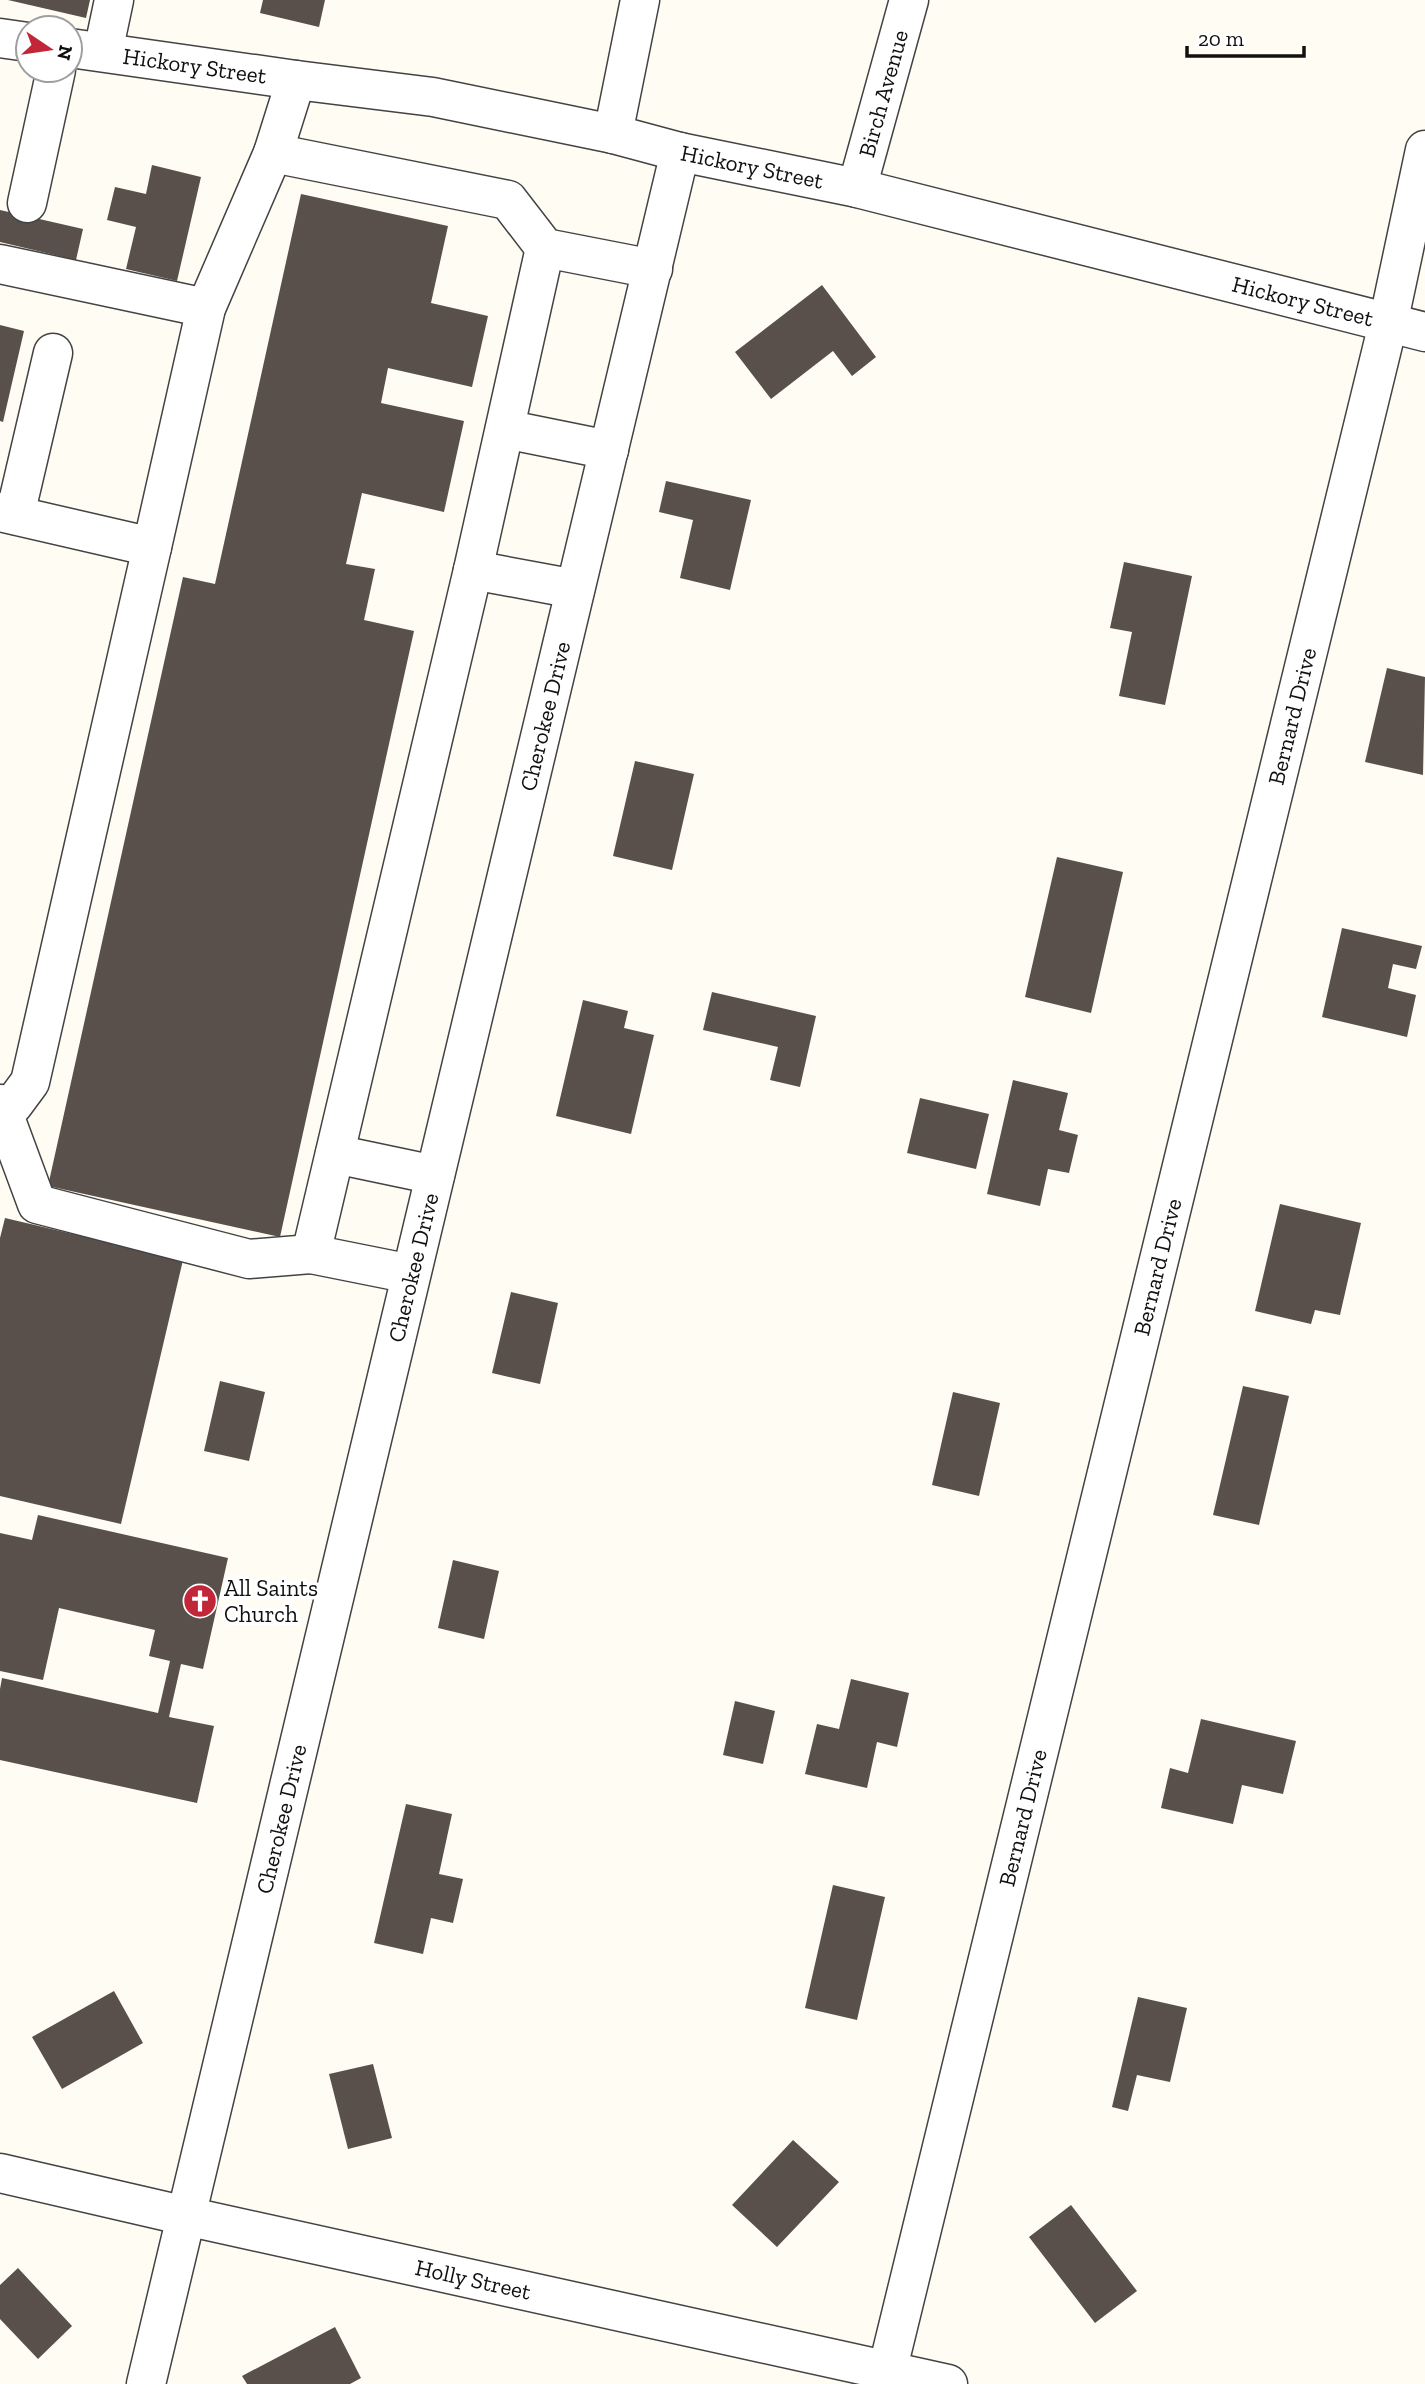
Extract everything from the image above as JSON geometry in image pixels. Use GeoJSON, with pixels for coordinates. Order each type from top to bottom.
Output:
{"type":"FeatureCollection","features":[{"type":"Feature","properties":{"kind":"street"},"geometry":{"type":"LineString","coordinates":[[86,50],[114,0]]}},
{"type":"Feature","properties":{"kind":"street"},"geometry":{"type":"LineString","coordinates":[[613,134],[640,0]]}},
{"type":"Feature","properties":{"kind":"street","name":"Birch Avenue"},"geometry":{"type":"LineString","coordinates":[[857,188],[909,0]]}},
{"type":"Feature","properties":{"kind":"street","name":"Hickory Street"},"geometry":{"type":"LineString","coordinates":[[86,50],[433,97],[613,134],[680,152],[857,188],[1425,332]]}},
{"type":"Feature","properties":{"kind":"street"},"geometry":{"type":"LineString","coordinates":[[296,80],[270,162],[206,308],[30,1082],[13,1105],[0,1104],[37,1204],[249,1259],[311,1254],[411,1274]]}},
{"type":"Feature","properties":{"kind":"street"},"geometry":{"type":"LineString","coordinates":[[27,203],[54,84]]}},
{"type":"Feature","properties":{"kind":"street","name":"Bernard Drive"},"geometry":{"type":"LineString","coordinates":[[885,2377],[1388,324],[1425,150]]}},
{"type":"Feature","properties":{"kind":"street","name":"Cherokee Drive"},"geometry":{"type":"LineString","coordinates":[[146,2384],[680,152]]}},
{"type":"Feature","properties":{"kind":"street"},"geometry":{"type":"LineString","coordinates":[[270,162],[453,212],[475,193],[508,200],[545,248],[653,269]]}},
{"type":"Feature","properties":{"kind":"street"},"geometry":{"type":"LineString","coordinates":[[311,1254],[473,570],[545,248]]}},
{"type":"Feature","properties":{"kind":"street"},"geometry":{"type":"LineString","coordinates":[[0,264],[206,308]]}},
{"type":"Feature","properties":{"kind":"street"},"geometry":{"type":"LineString","coordinates":[[53,353],[8,514],[152,547]]}},
{"type":"Feature","properties":{"kind":"street"},"geometry":{"type":"LineString","coordinates":[[505,429],[609,450]]}},
{"type":"Feature","properties":{"kind":"street"},"geometry":{"type":"LineString","coordinates":[[473,570],[575,589]]}},
{"type":"Feature","properties":{"kind":"street"},"geometry":{"type":"LineString","coordinates":[[335,1154],[435,1175]]}},
{"type":"Feature","properties":{"kind":"street","name":"Holly Street"},"geometry":{"type":"LineString","coordinates":[[0,2173],[885,2377],[948,2384]]}},
{"type":"Feature","properties":{"kind":"building"},"geometry":{"type":"Polygon","coordinates":[[[8,0],[90,0],[86,18],[84,14],[69,14],[8,0]]]}},
{"type":"Feature","properties":{"kind":"building"},"geometry":{"type":"Polygon","coordinates":[[[263,0],[325,0],[319,27],[260,13],[263,0]]]}},
{"type":"Feature","properties":{"kind":"building"},"geometry":{"type":"Polygon","coordinates":[[[152,165],[201,177],[177,281],[126,269],[136,227],[107,220],[115,187],[146,194],[152,165]]]}},
{"type":"Feature","properties":{"kind":"building"},"geometry":{"type":"Polygon","coordinates":[[[301,194],[448,226],[431,303],[488,316],[472,387],[388,368],[381,403],[464,421],[444,512],[362,493],[346,564],[375,569],[364,620],[414,631],[280,1237],[48,1186],[183,577],[215,584],[301,194]]]}},
{"type":"Feature","properties":{"kind":"building"},"geometry":{"type":"Polygon","coordinates":[[[0,210],[83,229],[76,260],[0,242],[0,210]]]}},
{"type":"Feature","properties":{"kind":"building"},"geometry":{"type":"Polygon","coordinates":[[[822,285],[876,357],[852,376],[833,351],[771,399],[735,352],[822,285]]]}},
{"type":"Feature","properties":{"kind":"building"},"geometry":{"type":"Polygon","coordinates":[[[0,325],[24,331],[3,422],[0,421],[0,325]]]}},
{"type":"Feature","properties":{"kind":"building"},"geometry":{"type":"Polygon","coordinates":[[[666,481],[751,500],[730,590],[680,578],[693,520],[659,512],[666,481]]]}},
{"type":"Feature","properties":{"kind":"building"},"geometry":{"type":"Polygon","coordinates":[[[1124,562],[1192,576],[1165,705],[1119,696],[1132,632],[1110,628],[1124,562]]]}},
{"type":"Feature","properties":{"kind":"building"},"geometry":{"type":"Polygon","coordinates":[[[1387,668],[1425,677],[1423,775],[1365,762],[1387,668]]]}},
{"type":"Feature","properties":{"kind":"building"},"geometry":{"type":"Polygon","coordinates":[[[635,761],[694,774],[672,870],[613,856],[635,761]]]}},
{"type":"Feature","properties":{"kind":"building"},"geometry":{"type":"Polygon","coordinates":[[[1057,857],[1123,872],[1091,1013],[1025,997],[1057,857]]]}},
{"type":"Feature","properties":{"kind":"building"},"geometry":{"type":"Polygon","coordinates":[[[1342,928],[1422,946],[1416,969],[1393,964],[1388,988],[1416,995],[1407,1037],[1322,1017],[1342,928]]]}},
{"type":"Feature","properties":{"kind":"building"},"geometry":{"type":"Polygon","coordinates":[[[712,992],[816,1016],[800,1087],[770,1080],[778,1047],[703,1030],[712,992]]]}},
{"type":"Feature","properties":{"kind":"building"},"geometry":{"type":"Polygon","coordinates":[[[583,1000],[628,1011],[624,1028],[654,1035],[631,1134],[556,1116],[583,1000]]]}},
{"type":"Feature","properties":{"kind":"building"},"geometry":{"type":"Polygon","coordinates":[[[1013,1080],[1068,1093],[1059,1130],[1078,1135],[1069,1173],[1048,1169],[1040,1206],[987,1194],[1013,1080]]]}},
{"type":"Feature","properties":{"kind":"building"},"geometry":{"type":"Polygon","coordinates":[[[920,1098],[989,1114],[976,1169],[907,1153],[920,1098]]]}},
{"type":"Feature","properties":{"kind":"building"},"geometry":{"type":"Polygon","coordinates":[[[1280,1204],[1361,1223],[1340,1315],[1315,1310],[1311,1324],[1255,1311],[1280,1204]]]}},
{"type":"Feature","properties":{"kind":"building"},"geometry":{"type":"Polygon","coordinates":[[[5,1218],[183,1260],[121,1524],[0,1496],[0,1238],[5,1218]]]}},
{"type":"Feature","properties":{"kind":"building"},"geometry":{"type":"Polygon","coordinates":[[[511,1292],[558,1303],[540,1384],[492,1373],[511,1292]]]}},
{"type":"Feature","properties":{"kind":"building"},"geometry":{"type":"Polygon","coordinates":[[[220,1381],[265,1392],[249,1461],[204,1451],[220,1381]]]}},
{"type":"Feature","properties":{"kind":"building"},"geometry":{"type":"Polygon","coordinates":[[[1243,1386],[1289,1396],[1259,1525],[1213,1515],[1243,1386]]]}},
{"type":"Feature","properties":{"kind":"building"},"geometry":{"type":"Polygon","coordinates":[[[953,1392],[1000,1403],[979,1496],[932,1485],[953,1392]]]}},
{"type":"Feature","properties":{"kind":"building"},"geometry":{"type":"Polygon","coordinates":[[[38,1515],[228,1558],[203,1669],[181,1664],[169,1717],[214,1726],[197,1803],[0,1760],[2,1678],[158,1713],[170,1661],[149,1656],[155,1630],[59,1608],[43,1680],[0,1671],[0,1533],[32,1540],[38,1515]]]}},
{"type":"Feature","properties":{"kind":"building"},"geometry":{"type":"Polygon","coordinates":[[[453,1560],[499,1571],[484,1639],[438,1628],[453,1560]]]}},
{"type":"Feature","properties":{"kind":"building"},"geometry":{"type":"Polygon","coordinates":[[[851,1679],[909,1693],[897,1747],[877,1742],[867,1788],[805,1774],[817,1724],[839,1729],[851,1679]]]}},
{"type":"Feature","properties":{"kind":"building"},"geometry":{"type":"Polygon","coordinates":[[[735,1701],[775,1711],[763,1764],[723,1755],[735,1701]]]}},
{"type":"Feature","properties":{"kind":"building"},"geometry":{"type":"Polygon","coordinates":[[[1201,1719],[1296,1741],[1283,1794],[1242,1785],[1233,1824],[1161,1808],[1170,1768],[1188,1773],[1201,1719]]]}},
{"type":"Feature","properties":{"kind":"building"},"geometry":{"type":"Polygon","coordinates":[[[406,1804],[452,1814],[439,1874],[463,1879],[453,1923],[431,1918],[423,1954],[374,1943],[406,1804]]]}},
{"type":"Feature","properties":{"kind":"building"},"geometry":{"type":"Polygon","coordinates":[[[833,1885],[885,1897],[857,2020],[805,2008],[833,1885]]]}},
{"type":"Feature","properties":{"kind":"building"},"geometry":{"type":"Polygon","coordinates":[[[114,1991],[143,2043],[62,2089],[32,2037],[114,1991]]]}},
{"type":"Feature","properties":{"kind":"building"},"geometry":{"type":"Polygon","coordinates":[[[1138,1997],[1187,2008],[1170,2082],[1137,2075],[1128,2111],[1112,2107],[1138,1997]]]}},
{"type":"Feature","properties":{"kind":"building"},"geometry":{"type":"Polygon","coordinates":[[[373,2064],[392,2138],[348,2149],[329,2074],[373,2064]]]}},
{"type":"Feature","properties":{"kind":"building"},"geometry":{"type":"Polygon","coordinates":[[[793,2140],[839,2182],[777,2247],[732,2205],[793,2140]]]}},
{"type":"Feature","properties":{"kind":"building"},"geometry":{"type":"Polygon","coordinates":[[[1071,2205],[1137,2291],[1095,2323],[1029,2237],[1071,2205]]]}},
{"type":"Feature","properties":{"kind":"building"},"geometry":{"type":"Polygon","coordinates":[[[18,2268],[72,2326],[38,2359],[0,2319],[0,2285],[18,2268]]]}},
{"type":"Feature","properties":{"kind":"building"},"geometry":{"type":"Polygon","coordinates":[[[335,2327],[361,2378],[350,2384],[247,2384],[242,2376],[335,2327]]]}},
{"type":"Feature","properties":{"kind":"place","name":"All Saints Church"},"geometry":{"type":"Point","coordinates":[200,1601]}}]}
